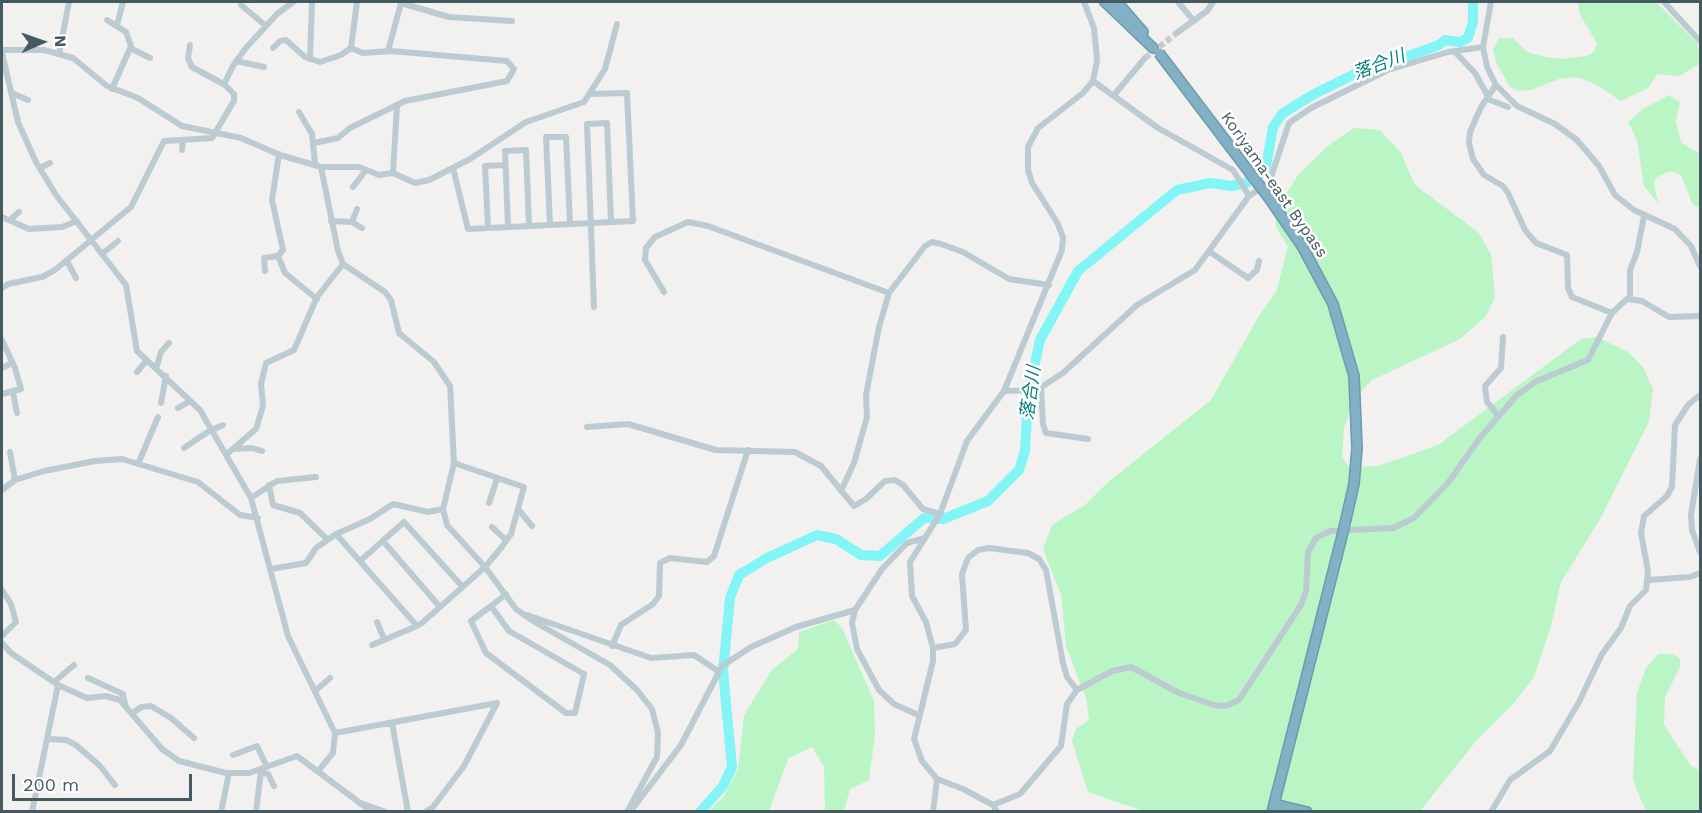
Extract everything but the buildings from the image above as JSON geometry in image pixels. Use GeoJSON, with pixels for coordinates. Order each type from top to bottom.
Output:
{"type":"FeatureCollection","features":[{"type":"Feature","properties":{"kind":"highway"},"geometry":{"type":"LineString","coordinates":[[1105,2],[1156,50]]}},
{"type":"Feature","properties":{"kind":"highway","name":"Koriyama-east Bypass"},"geometry":{"type":"LineString","coordinates":[[1119,2],[1269,198],[1302,246],[1333,304],[1354,376],[1357,458],[1346,519],[1275,808]]}},
{"type":"Feature","properties":{"kind":"highway"},"geometry":{"type":"LineString","coordinates":[[1275,808],[1307,812]]}},
{"type":"Feature","properties":{"kind":"street"},"geometry":{"type":"LineString","coordinates":[[59,54],[69,2]]}},
{"type":"Feature","properties":{"kind":"street"},"geometry":{"type":"LineString","coordinates":[[117,25],[123,2]]}},
{"type":"Feature","properties":{"kind":"street"},"geometry":{"type":"LineString","coordinates":[[224,84],[236,61],[266,26],[293,2]]}},
{"type":"Feature","properties":{"kind":"street"},"geometry":{"type":"LineString","coordinates":[[310,59],[312,2]]}},
{"type":"Feature","properties":{"kind":"street"},"geometry":{"type":"LineString","coordinates":[[273,48],[280,41],[286,40],[310,59],[320,62],[341,55],[351,48],[357,2]]}},
{"type":"Feature","properties":{"kind":"street"},"geometry":{"type":"LineString","coordinates":[[1084,2],[1094,28],[1097,60],[1093,81],[1083,93],[1038,128],[1028,147],[1028,170],[1032,183],[1054,216],[1063,237],[1062,250],[1004,391],[967,441],[938,518],[910,562],[910,586],[914,604],[926,622],[933,648],[933,661],[918,715],[915,745],[922,761],[937,779],[948,782],[995,808],[1020,794],[1061,746],[1067,704],[1077,690],[1112,671],[1131,667],[1179,693],[1214,705],[1226,706],[1239,700],[1301,605],[1306,591],[1308,552],[1316,538],[1330,531],[1377,530],[1405,524],[1448,483],[1498,415],[1531,385],[1588,360],[1612,313],[1630,297],[1630,270],[1637,252],[1644,216]]}},
{"type":"Feature","properties":{"kind":"street"},"geometry":{"type":"LineString","coordinates":[[1178,2],[1194,21]]}},
{"type":"Feature","properties":{"kind":"street"},"geometry":{"type":"LineString","coordinates":[[1178,32],[1207,11],[1212,2]]}},
{"type":"Feature","properties":{"kind":"street"},"geometry":{"type":"LineString","coordinates":[[1491,2],[1483,47],[1487,67],[1497,85],[1517,106],[1555,124],[1577,140],[1599,166],[1615,195],[1644,216],[1666,224],[1680,234],[1691,246],[1701,266]]}},
{"type":"Feature","properties":{"kind":"street"},"geometry":{"type":"LineString","coordinates":[[1665,2],[1701,41]]}},
{"type":"Feature","properties":{"kind":"street"},"geometry":{"type":"LineString","coordinates":[[388,51],[401,3],[449,17],[512,21]]}},
{"type":"Feature","properties":{"kind":"street"},"geometry":{"type":"LineString","coordinates":[[241,5],[266,26]]}},
{"type":"Feature","properties":{"kind":"street"},"geometry":{"type":"LineString","coordinates":[[107,20],[128,35],[132,49],[112,88]]}},
{"type":"Feature","properties":{"kind":"street"},"geometry":{"type":"LineString","coordinates":[[318,771],[333,753],[335,733],[288,636],[251,498],[230,451],[190,401],[166,376],[146,361],[135,347],[126,285],[92,238],[56,195],[40,168],[18,122],[2,52],[36,50],[59,54],[78,62],[112,88],[138,98],[182,126],[241,138],[279,154],[318,166],[359,167],[379,175],[393,173],[414,183],[422,183],[453,168],[526,122],[559,109],[580,105],[605,69],[617,24]]}},
{"type":"Feature","properties":{"kind":"street"},"geometry":{"type":"LineString","coordinates":[[2,288],[8,284],[42,278],[67,261],[131,207],[164,141],[212,138],[235,96],[233,91],[224,84],[192,68],[188,58],[190,45]]}},
{"type":"Feature","properties":{"kind":"street"},"geometry":{"type":"LineString","coordinates":[[1004,391],[1030,390],[1041,387],[1063,373],[1137,305],[1195,270],[1249,196],[1269,183],[1288,123],[1359,82],[1388,70],[1454,51],[1483,47]]}},
{"type":"Feature","properties":{"kind":"street"},"geometry":{"type":"LineString","coordinates":[[314,143],[338,138],[350,128],[397,105],[420,97],[507,81],[514,69],[507,61],[388,51],[363,53],[351,48]]}},
{"type":"Feature","properties":{"kind":"street"},"geometry":{"type":"LineString","coordinates":[[132,49],[150,58]]}},
{"type":"Feature","properties":{"kind":"street"},"geometry":{"type":"LineString","coordinates":[[1454,51],[1475,73],[1492,101],[1509,106]]}},
{"type":"Feature","properties":{"kind":"street"},"geometry":{"type":"LineString","coordinates":[[1114,94],[1145,58]]}},
{"type":"Feature","properties":{"kind":"street"},"geometry":{"type":"LineString","coordinates":[[236,61],[264,67]]}},
{"type":"Feature","properties":{"kind":"street"},"geometry":{"type":"LineString","coordinates":[[1093,81],[1158,128],[1233,170],[1249,196]]}},
{"type":"Feature","properties":{"kind":"street"},"geometry":{"type":"LineString","coordinates":[[1497,85],[1488,96],[1469,138],[1471,154],[1476,165],[1484,175],[1503,186],[1525,230],[1536,243],[1567,255],[1568,288],[1572,297],[1612,313]]}},
{"type":"Feature","properties":{"kind":"street"},"geometry":{"type":"LineString","coordinates":[[12,93],[28,100]]}},
{"type":"Feature","properties":{"kind":"street"},"geometry":{"type":"LineString","coordinates":[[453,168],[468,229],[633,221],[627,93],[590,93]]}},
{"type":"Feature","properties":{"kind":"street"},"geometry":{"type":"LineString","coordinates":[[393,173],[397,105]]}},
{"type":"Feature","properties":{"kind":"street"},"geometry":{"type":"LineString","coordinates":[[299,112],[312,134],[331,221],[344,264],[385,292],[391,300],[399,333],[434,362],[450,386],[454,463],[443,509],[447,525],[485,567],[523,615],[610,665],[637,690],[652,709],[658,733],[657,757],[629,812]]}},
{"type":"Feature","properties":{"kind":"street"},"geometry":{"type":"LineString","coordinates":[[594,307],[587,124],[607,123],[611,221]]}},
{"type":"Feature","properties":{"kind":"street"},"geometry":{"type":"LineString","coordinates":[[550,224],[546,137],[566,137],[570,223]]}},
{"type":"Feature","properties":{"kind":"street"},"geometry":{"type":"LineString","coordinates":[[182,150],[183,140]]}},
{"type":"Feature","properties":{"kind":"street"},"geometry":{"type":"LineString","coordinates":[[508,226],[505,151],[526,150],[529,225]]}},
{"type":"Feature","properties":{"kind":"street"},"geometry":{"type":"LineString","coordinates":[[265,271],[264,258],[278,256],[283,250],[272,200],[279,154]]}},
{"type":"Feature","properties":{"kind":"street"},"geometry":{"type":"LineString","coordinates":[[40,168],[50,163]]}},
{"type":"Feature","properties":{"kind":"street"},"geometry":{"type":"LineString","coordinates":[[488,227],[485,166],[505,165]]}},
{"type":"Feature","properties":{"kind":"street"},"geometry":{"type":"LineString","coordinates":[[353,187],[366,170]]}},
{"type":"Feature","properties":{"kind":"street"},"geometry":{"type":"LineString","coordinates":[[352,222],[357,208]]}},
{"type":"Feature","properties":{"kind":"street"},"geometry":{"type":"LineString","coordinates":[[11,219],[19,212]]}},
{"type":"Feature","properties":{"kind":"street"},"geometry":{"type":"LineString","coordinates":[[2,217],[11,219],[22,226],[36,229],[70,226],[77,221]]}},
{"type":"Feature","properties":{"kind":"street"},"geometry":{"type":"LineString","coordinates":[[331,221],[352,222],[362,228]]}},
{"type":"Feature","properties":{"kind":"street"},"geometry":{"type":"LineString","coordinates":[[664,292],[645,260],[646,248],[655,237],[688,222],[708,226],[889,293]]}},
{"type":"Feature","properties":{"kind":"street"},"geometry":{"type":"LineString","coordinates":[[103,253],[118,241]]}},
{"type":"Feature","properties":{"kind":"street"},"geometry":{"type":"LineString","coordinates":[[841,491],[854,463],[867,417],[866,395],[879,327],[889,293],[925,246],[932,242],[963,252],[1009,279],[1049,285]]}},
{"type":"Feature","properties":{"kind":"street"},"geometry":{"type":"LineString","coordinates":[[1210,252],[1248,278],[1257,270],[1259,261]]}},
{"type":"Feature","properties":{"kind":"street"},"geometry":{"type":"LineString","coordinates":[[278,256],[285,273],[317,299]]}},
{"type":"Feature","properties":{"kind":"street"},"geometry":{"type":"LineString","coordinates":[[67,261],[76,278]]}},
{"type":"Feature","properties":{"kind":"street"},"geometry":{"type":"LineString","coordinates":[[230,451],[256,429],[259,422],[263,406],[261,384],[266,363],[294,350],[326,283],[344,264]]}},
{"type":"Feature","properties":{"kind":"street"},"geometry":{"type":"LineString","coordinates":[[1630,297],[1642,301],[1669,317],[1701,316]]}},
{"type":"Feature","properties":{"kind":"street"},"geometry":{"type":"LineString","coordinates":[[1498,415],[1487,402],[1485,386],[1501,368],[1503,336]]}},
{"type":"Feature","properties":{"kind":"street"},"geometry":{"type":"LineString","coordinates":[[2,337],[21,389],[2,394]]}},
{"type":"Feature","properties":{"kind":"street"},"geometry":{"type":"LineString","coordinates":[[156,369],[161,352],[169,343]]}},
{"type":"Feature","properties":{"kind":"street"},"geometry":{"type":"LineString","coordinates":[[137,372],[146,361]]}},
{"type":"Feature","properties":{"kind":"street"},"geometry":{"type":"LineString","coordinates":[[2,368],[12,363]]}},
{"type":"Feature","properties":{"kind":"street"},"geometry":{"type":"LineString","coordinates":[[161,403],[166,376]]}},
{"type":"Feature","properties":{"kind":"street"},"geometry":{"type":"LineString","coordinates":[[1041,387],[1042,424],[1046,433],[1088,439]]}},
{"type":"Feature","properties":{"kind":"street"},"geometry":{"type":"LineString","coordinates":[[13,392],[17,413]]}},
{"type":"Feature","properties":{"kind":"street"},"geometry":{"type":"LineString","coordinates":[[1491,812],[1510,780],[1539,760],[1557,740],[1602,654],[1621,628],[1630,606],[1646,590],[1648,580],[1641,533],[1644,516],[1667,496],[1672,487],[1676,425],[1688,405],[1701,395]]}},
{"type":"Feature","properties":{"kind":"street"},"geometry":{"type":"LineString","coordinates":[[178,408],[190,401]]}},
{"type":"Feature","properties":{"kind":"street"},"geometry":{"type":"LineString","coordinates":[[138,464],[158,417]]}},
{"type":"Feature","properties":{"kind":"street"},"geometry":{"type":"LineString","coordinates":[[586,427],[628,424],[716,450],[795,452],[821,466],[848,501],[857,506],[885,481],[895,480],[903,485],[922,509],[938,518]]}},
{"type":"Feature","properties":{"kind":"street"},"geometry":{"type":"LineString","coordinates":[[184,448],[212,429],[223,425]]}},
{"type":"Feature","properties":{"kind":"street"},"geometry":{"type":"LineString","coordinates":[[230,451],[252,448],[262,451]]}},
{"type":"Feature","properties":{"kind":"street"},"geometry":{"type":"LineString","coordinates":[[612,646],[621,624],[653,604],[659,596],[660,563],[670,558],[706,562],[714,556],[748,450]]}},
{"type":"Feature","properties":{"kind":"street"},"geometry":{"type":"LineString","coordinates":[[10,452],[15,480]]}},
{"type":"Feature","properties":{"kind":"street"},"geometry":{"type":"LineString","coordinates":[[2,490],[15,480],[110,459],[138,464],[198,482],[240,515],[258,519]]}},
{"type":"Feature","properties":{"kind":"street"},"geometry":{"type":"LineString","coordinates":[[1701,459],[1691,515],[1692,530],[1701,552]]}},
{"type":"Feature","properties":{"kind":"street"},"geometry":{"type":"LineString","coordinates":[[372,645],[417,626],[461,585],[485,567],[511,534],[524,487],[454,463]]}},
{"type":"Feature","properties":{"kind":"street"},"geometry":{"type":"LineString","coordinates":[[251,498],[277,482],[316,477]]}},
{"type":"Feature","properties":{"kind":"street"},"geometry":{"type":"LineString","coordinates":[[489,503],[497,479]]}},
{"type":"Feature","properties":{"kind":"street"},"geometry":{"type":"LineString","coordinates":[[269,485],[273,505],[300,513],[328,540]]}},
{"type":"Feature","properties":{"kind":"street"},"geometry":{"type":"LineString","coordinates":[[271,569],[306,563],[316,548],[336,534],[370,519],[393,504],[428,512],[443,509]]}},
{"type":"Feature","properties":{"kind":"street"},"geometry":{"type":"LineString","coordinates":[[518,509],[532,526]]}},
{"type":"Feature","properties":{"kind":"street"},"geometry":{"type":"LineString","coordinates":[[360,561],[404,522],[461,585]]}},
{"type":"Feature","properties":{"kind":"street"},"geometry":{"type":"LineString","coordinates":[[492,527],[506,540]]}},
{"type":"Feature","properties":{"kind":"street"},"geometry":{"type":"LineString","coordinates":[[336,534],[417,626]]}},
{"type":"Feature","properties":{"kind":"street"},"geometry":{"type":"LineString","coordinates":[[918,715],[894,704],[879,690],[855,643],[852,623],[855,610],[870,583],[900,549],[911,541],[925,538]]}},
{"type":"Feature","properties":{"kind":"street"},"geometry":{"type":"LineString","coordinates":[[383,541],[440,607]]}},
{"type":"Feature","properties":{"kind":"street"},"geometry":{"type":"LineString","coordinates":[[933,648],[955,644],[966,630],[962,574],[968,558],[978,550],[989,548],[1028,553],[1039,559],[1046,570],[1063,663],[1067,677],[1077,690]]}},
{"type":"Feature","properties":{"kind":"street"},"geometry":{"type":"LineString","coordinates":[[1648,580],[1690,577],[1701,573]]}},
{"type":"Feature","properties":{"kind":"street"},"geometry":{"type":"LineString","coordinates":[[2,590],[11,604],[16,622],[2,636]]}},
{"type":"Feature","properties":{"kind":"street"},"geometry":{"type":"LineString","coordinates":[[491,606],[509,631],[584,674],[575,713],[566,713],[486,653],[471,621],[506,594]]}},
{"type":"Feature","properties":{"kind":"street"},"geometry":{"type":"LineString","coordinates":[[629,812],[664,769],[691,728],[722,666],[751,647],[796,627],[855,610]]}},
{"type":"Feature","properties":{"kind":"street"},"geometry":{"type":"LineString","coordinates":[[523,615],[651,658],[694,655],[722,666]]}},
{"type":"Feature","properties":{"kind":"street"},"geometry":{"type":"LineString","coordinates":[[378,622],[384,639]]}},
{"type":"Feature","properties":{"kind":"street"},"geometry":{"type":"LineString","coordinates":[[2,643],[11,653],[56,683],[87,698],[106,696],[125,705],[162,749],[174,759],[229,773],[263,770],[297,756],[372,812]]}},
{"type":"Feature","properties":{"kind":"street"},"geometry":{"type":"LineString","coordinates":[[32,812],[48,739],[56,683],[74,665]]}},
{"type":"Feature","properties":{"kind":"street"},"geometry":{"type":"LineString","coordinates":[[88,678],[123,694],[125,705]]}},
{"type":"Feature","properties":{"kind":"street"},"geometry":{"type":"LineString","coordinates":[[315,691],[330,678]]}},
{"type":"Feature","properties":{"kind":"street"},"geometry":{"type":"LineString","coordinates":[[335,733],[496,703],[464,766],[433,807],[425,812]]}},
{"type":"Feature","properties":{"kind":"street"},"geometry":{"type":"LineString","coordinates":[[133,713],[141,707],[151,706],[171,718],[194,738]]}},
{"type":"Feature","properties":{"kind":"street"},"geometry":{"type":"LineString","coordinates":[[392,723],[408,812]]}},
{"type":"Feature","properties":{"kind":"street"},"geometry":{"type":"LineString","coordinates":[[48,739],[72,742],[100,766],[115,785]]}},
{"type":"Feature","properties":{"kind":"street"},"geometry":{"type":"LineString","coordinates":[[233,755],[257,746],[263,770],[256,812]]}},
{"type":"Feature","properties":{"kind":"street"},"geometry":{"type":"LineString","coordinates":[[263,770],[268,774],[274,786]]}},
{"type":"Feature","properties":{"kind":"street"},"geometry":{"type":"LineString","coordinates":[[221,812],[229,773]]}},
{"type":"Feature","properties":{"kind":"street"},"geometry":{"type":"LineString","coordinates":[[933,812],[937,779]]}},
{"type":"Feature","properties":{"kind":"street"},"geometry":{"type":"LineString","coordinates":[[358,802],[386,812]]}},
{"type":"Feature","properties":{"kind":"green space"},"geometry":{"type":"Polygon","coordinates":[[[1578,2],[1656,2],[1697,43],[1700,54],[1698,65],[1679,76],[1657,74],[1648,88],[1621,101],[1597,85],[1577,77],[1559,79],[1531,90],[1518,91],[1510,87],[1496,62],[1493,49],[1499,38],[1513,38],[1527,52],[1546,57],[1563,59],[1586,56],[1594,52],[1597,43],[1580,15],[1578,2]]]}},
{"type":"Feature","properties":{"kind":"green space"},"geometry":{"type":"Polygon","coordinates":[[[1669,95],[1680,102],[1676,121],[1681,142],[1700,154],[1700,208],[1693,205],[1681,175],[1671,171],[1657,177],[1654,182],[1658,203],[1644,186],[1637,140],[1628,122],[1643,109],[1669,95]]]}},
{"type":"Feature","properties":{"kind":"green space"},"geometry":{"type":"Polygon","coordinates":[[[1354,128],[1380,130],[1401,153],[1415,185],[1479,233],[1491,255],[1495,297],[1486,316],[1460,339],[1372,380],[1356,397],[1344,427],[1342,457],[1349,467],[1378,466],[1438,445],[1581,339],[1597,337],[1628,352],[1643,367],[1653,389],[1649,422],[1599,521],[1561,582],[1551,626],[1534,677],[1514,703],[1477,740],[1420,811],[1143,811],[1088,792],[1072,741],[1076,729],[1089,720],[1086,698],[1066,646],[1061,595],[1043,549],[1052,525],[1085,505],[1107,483],[1211,400],[1259,316],[1276,292],[1288,247],[1276,227],[1276,210],[1298,175],[1329,145],[1354,128]]]}},
{"type":"Feature","properties":{"kind":"green space"},"geometry":{"type":"Polygon","coordinates":[[[834,620],[842,628],[874,701],[875,735],[869,780],[850,789],[844,811],[825,811],[824,767],[812,747],[788,759],[769,811],[709,811],[724,796],[738,770],[744,715],[772,670],[798,649],[799,632],[834,620]]]}},
{"type":"Feature","properties":{"kind":"green space"},"geometry":{"type":"Polygon","coordinates":[[[1658,654],[1673,654],[1680,659],[1680,667],[1665,697],[1664,725],[1691,766],[1700,770],[1700,811],[1646,811],[1633,778],[1637,693],[1646,668],[1658,654]]]}},
{"type":"Feature","properties":{"kind":"waterway","name":"落合川"},"geometry":{"type":"LineString","coordinates":[[700,812],[723,786],[732,767],[723,671],[730,598],[739,575],[767,558],[817,535],[836,539],[861,555],[880,556],[924,518],[943,519],[988,501],[1019,470],[1025,451],[1028,396],[1040,340],[1078,271],[1177,190],[1210,183],[1231,186],[1246,183],[1259,175],[1266,167],[1273,127],[1282,114],[1312,95],[1383,60],[1395,61],[1439,45],[1445,40],[1460,42],[1468,38],[1473,22],[1473,2]]}},
{"type":"Feature","properties":{"kind":"tunnel"},"geometry":{"type":"LineString","coordinates":[[1145,58],[1178,32]]}}]}
